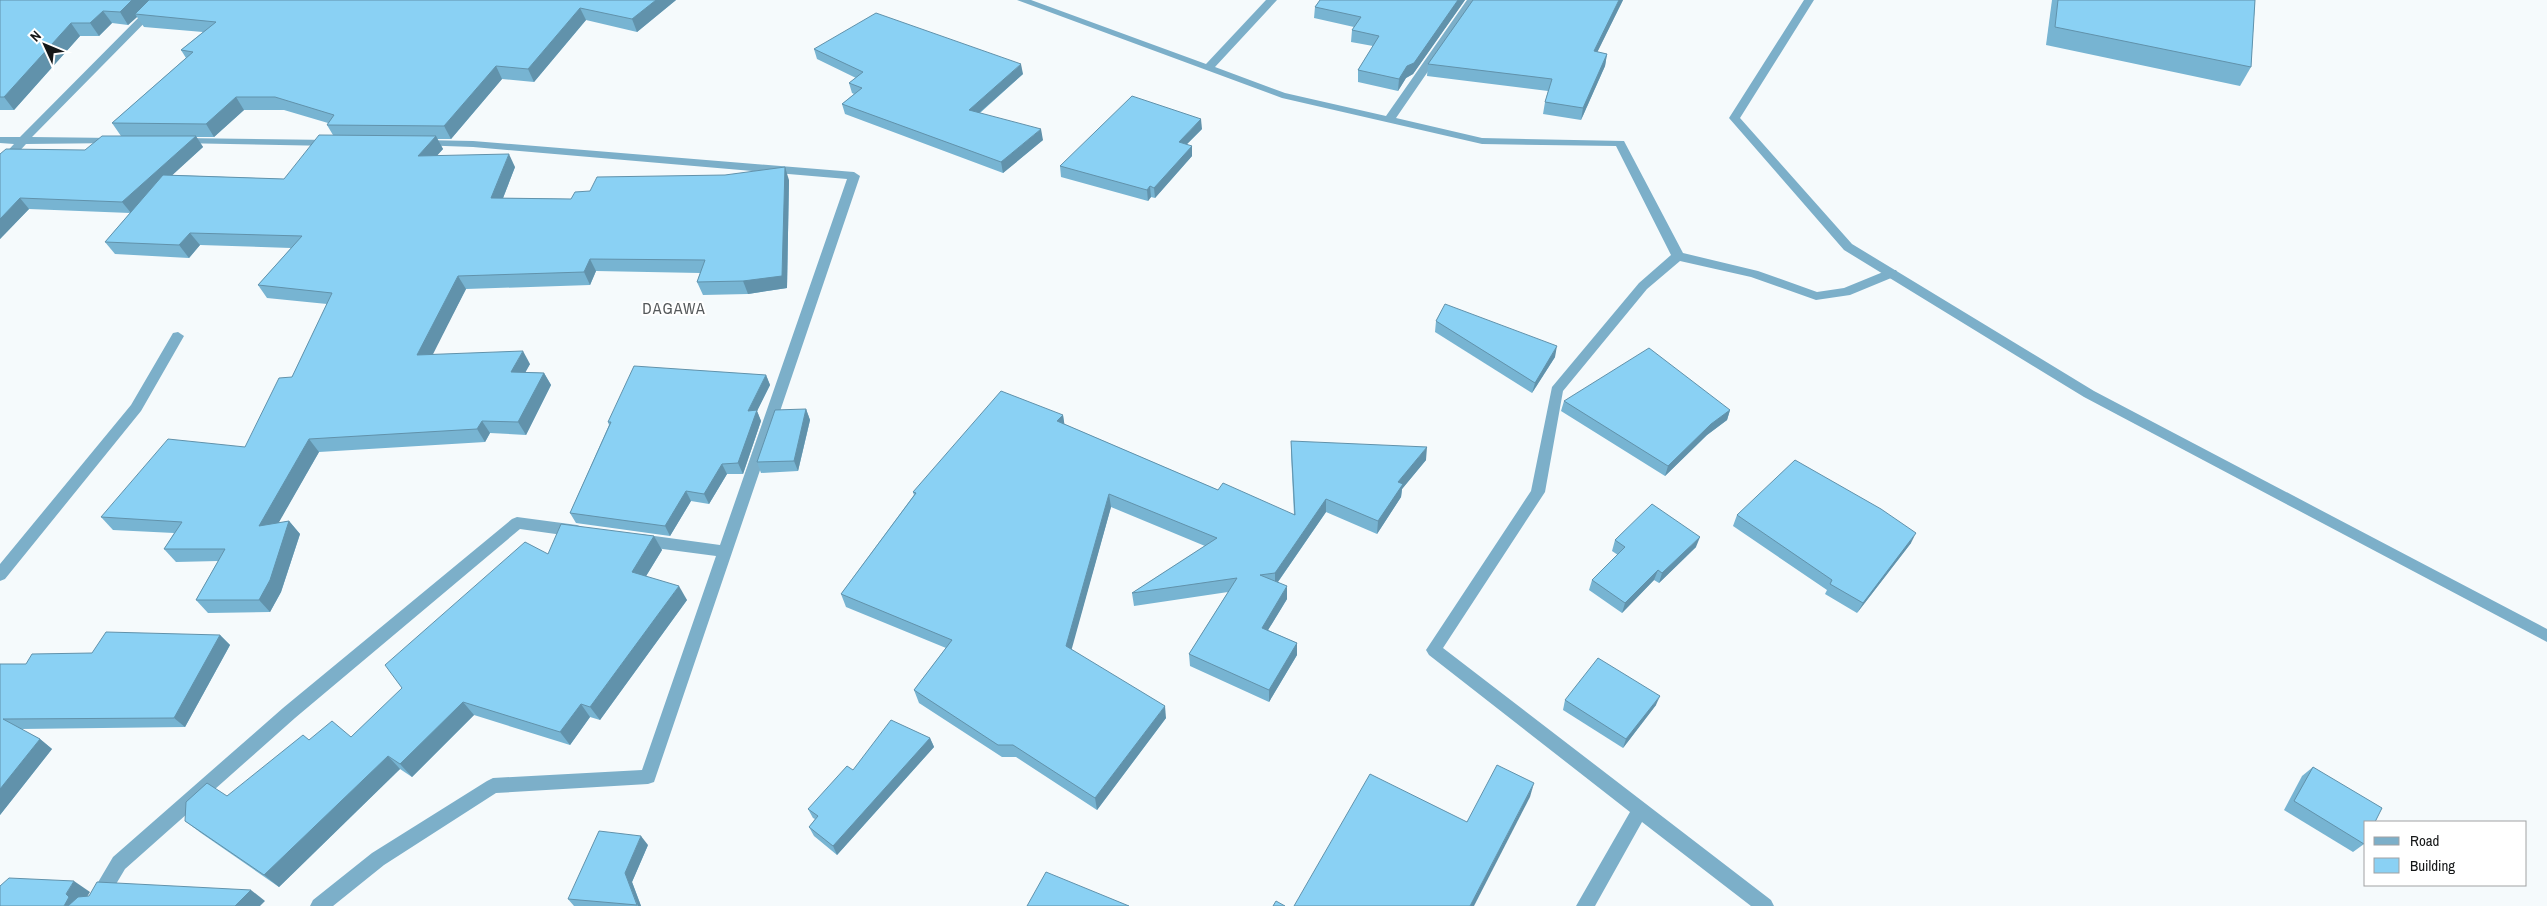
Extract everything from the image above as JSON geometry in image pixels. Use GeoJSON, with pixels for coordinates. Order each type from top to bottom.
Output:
{"type":"FeatureCollection","features":[{"type":"Feature","properties":{"kind":"street"},"geometry":{"type":"LineString","coordinates":[[0,166],[23,140],[162,0]]}},
{"type":"Feature","properties":{"kind":"street"},"geometry":{"type":"LineString","coordinates":[[1022,0],[1282,96],[1482,140],[1620,143],[1678,256],[1754,274],[1816,296],[1846,292],[1892,273]]}},
{"type":"Feature","properties":{"kind":"street"},"geometry":{"type":"LineString","coordinates":[[1208,68],[1272,0]]}},
{"type":"Feature","properties":{"kind":"street"},"geometry":{"type":"LineString","coordinates":[[1389,120],[1472,0]]}},
{"type":"Feature","properties":{"kind":"street"},"geometry":{"type":"LineString","coordinates":[[1808,0],[1734,118],[1848,247],[2089,394],[2547,636]]}},
{"type":"Feature","properties":{"kind":"street"},"geometry":{"type":"LineString","coordinates":[[0,140],[131,141]]}},
{"type":"Feature","properties":{"kind":"street"},"geometry":{"type":"LineString","coordinates":[[170,141],[346,143]]}},
{"type":"Feature","properties":{"kind":"street"},"geometry":{"type":"LineString","coordinates":[[319,906],[378,859],[493,786],[648,777],[854,176],[473,144],[405,143]]}},
{"type":"Feature","properties":{"kind":"street"},"geometry":{"type":"LineString","coordinates":[[1678,256],[1643,286],[1558,390],[1538,492],[1434,650],[1765,906]]}},
{"type":"Feature","properties":{"kind":"street"},"geometry":{"type":"LineString","coordinates":[[0,575],[136,408],[178,336]]}},
{"type":"Feature","properties":{"kind":"street"},"geometry":{"type":"LineString","coordinates":[[93,906],[119,863],[289,713],[516,523],[593,534]]}},
{"type":"Feature","properties":{"kind":"street"},"geometry":{"type":"LineString","coordinates":[[621,538],[726,552]]}},
{"type":"Feature","properties":{"kind":"street"},"geometry":{"type":"LineString","coordinates":[[1585,906],[1640,810]]}},
{"type":"Feature","properties":{"kind":"building"},"geometry":{"type":"Polygon","coordinates":[[[0,0],[132,0],[120,12],[103,11],[90,23],[71,23],[4,97],[0,97],[0,0]]]}},
{"type":"Feature","properties":{"kind":"building"},"geometry":{"type":"Polygon","coordinates":[[[149,0],[656,0],[632,19],[580,8],[528,69],[496,66],[444,126],[327,125],[334,115],[275,97],[236,97],[206,124],[112,123],[193,52],[181,50],[216,22],[135,14],[149,0]]]}},
{"type":"Feature","properties":{"kind":"building"},"geometry":{"type":"Polygon","coordinates":[[[1320,0],[1458,0],[1414,63],[1407,66],[1399,79],[1358,70],[1379,36],[1352,30],[1361,17],[1315,7],[1320,0]]]}},
{"type":"Feature","properties":{"kind":"building"},"geometry":{"type":"Polygon","coordinates":[[[1473,0],[1619,0],[1594,51],[1607,54],[1583,108],[1545,102],[1552,79],[1428,64],[1473,0]]]}},
{"type":"Feature","properties":{"kind":"building"},"geometry":{"type":"Polygon","coordinates":[[[2058,0],[2255,0],[2251,67],[2055,27],[2058,0]]]}},
{"type":"Feature","properties":{"kind":"building"},"geometry":{"type":"Polygon","coordinates":[[[876,13],[1021,64],[969,110],[1041,129],[1001,162],[842,104],[862,88],[849,83],[863,72],[814,49],[876,13]]]}},
{"type":"Feature","properties":{"kind":"building"},"geometry":{"type":"Polygon","coordinates":[[[1132,96],[1201,119],[1179,142],[1192,146],[1154,188],[1150,186],[1147,190],[1060,166],[1132,96]]]}},
{"type":"Feature","properties":{"kind":"building"},"geometry":{"type":"Polygon","coordinates":[[[319,135],[436,136],[418,156],[509,154],[491,198],[571,199],[575,192],[590,191],[597,177],[725,175],[785,167],[782,276],[743,281],[697,282],[705,260],[590,259],[584,272],[458,276],[417,355],[523,351],[511,372],[544,373],[518,422],[482,421],[477,429],[309,439],[259,526],[289,521],[270,580],[259,600],[196,600],[225,549],[164,549],[182,522],[101,517],[168,439],[245,447],[279,378],[292,377],[332,293],[258,285],[302,236],[190,233],[179,245],[105,242],[163,175],[284,179],[319,135]]]}},
{"type":"Feature","properties":{"kind":"building"},"geometry":{"type":"Polygon","coordinates":[[[102,136],[196,136],[122,202],[20,198],[0,219],[0,154],[6,149],[85,150],[102,136]]]}},
{"type":"Feature","properties":{"kind":"building"},"geometry":{"type":"Polygon","coordinates":[[[1445,304],[1557,346],[1535,383],[1436,321],[1445,304]]]}},
{"type":"Feature","properties":{"kind":"building"},"geometry":{"type":"Polygon","coordinates":[[[1649,348],[1730,410],[1711,424],[1668,466],[1564,401],[1649,348]]]}},
{"type":"Feature","properties":{"kind":"building"},"geometry":{"type":"Polygon","coordinates":[[[634,366],[766,375],[748,411],[757,410],[738,463],[722,464],[704,494],[686,491],[665,526],[570,513],[634,366]]]}},
{"type":"Feature","properties":{"kind":"building"},"geometry":{"type":"Polygon","coordinates":[[[1001,391],[1063,415],[1057,421],[1218,490],[1223,483],[1295,515],[1291,441],[1427,447],[1398,482],[1403,484],[1378,521],[1326,499],[1275,573],[1260,575],[1287,586],[1262,628],[1297,643],[1269,690],[1189,654],[1237,578],[1132,593],[1217,538],[1109,494],[1066,646],[1165,706],[1095,798],[1013,745],[998,745],[914,690],[952,640],[841,594],[916,493],[913,492],[1001,391]]]}},
{"type":"Feature","properties":{"kind":"building"},"geometry":{"type":"Polygon","coordinates":[[[806,409],[794,461],[757,462],[775,410],[806,409]]]}},
{"type":"Feature","properties":{"kind":"building"},"geometry":{"type":"Polygon","coordinates":[[[1795,460],[1881,509],[1916,533],[1863,603],[1830,584],[1832,580],[1737,515],[1795,460]]]}},
{"type":"Feature","properties":{"kind":"building"},"geometry":{"type":"Polygon","coordinates":[[[1652,504],[1700,537],[1662,573],[1658,570],[1625,603],[1592,580],[1625,547],[1615,540],[1652,504]]]}},
{"type":"Feature","properties":{"kind":"building"},"geometry":{"type":"Polygon","coordinates":[[[561,524],[654,536],[632,572],[679,586],[590,707],[581,704],[560,732],[463,702],[400,764],[388,756],[264,875],[185,821],[186,802],[207,783],[227,796],[303,735],[309,740],[332,721],[351,737],[402,688],[385,665],[525,542],[548,554],[561,524]]]}},
{"type":"Feature","properties":{"kind":"building"},"geometry":{"type":"Polygon","coordinates":[[[106,632],[220,635],[174,718],[3,719],[40,739],[0,789],[0,664],[26,664],[32,654],[92,653],[106,632]]]}},
{"type":"Feature","properties":{"kind":"building"},"geometry":{"type":"Polygon","coordinates":[[[1598,658],[1660,696],[1626,739],[1565,700],[1598,658]]]}},
{"type":"Feature","properties":{"kind":"building"},"geometry":{"type":"Polygon","coordinates":[[[891,720],[930,738],[833,846],[809,827],[818,816],[808,809],[847,766],[853,770],[891,720]]]}},
{"type":"Feature","properties":{"kind":"building"},"geometry":{"type":"Polygon","coordinates":[[[1497,765],[1534,783],[1470,906],[1294,906],[1370,774],[1467,822],[1497,765]]]}},
{"type":"Feature","properties":{"kind":"building"},"geometry":{"type":"Polygon","coordinates":[[[2313,767],[2382,808],[2376,821],[2364,821],[2364,844],[2294,801],[2313,767]]]}},
{"type":"Feature","properties":{"kind":"building"},"geometry":{"type":"Polygon","coordinates":[[[599,831],[641,836],[625,873],[637,905],[568,899],[599,831]]]}},
{"type":"Feature","properties":{"kind":"building"},"geometry":{"type":"Polygon","coordinates":[[[1046,872],[1129,906],[1027,906],[1046,872]]]}},
{"type":"Feature","properties":{"kind":"building"},"geometry":{"type":"Polygon","coordinates":[[[9,878],[74,881],[66,894],[69,897],[64,906],[0,906],[0,886],[9,878]]]}},
{"type":"Feature","properties":{"kind":"building"},"geometry":{"type":"Polygon","coordinates":[[[97,882],[251,890],[235,906],[68,906],[78,897],[89,896],[97,882]]]}},
{"type":"Feature","properties":{"kind":"building"},"geometry":{"type":"Polygon","coordinates":[[[1276,901],[1285,906],[1273,906],[1276,901]]]}},
{"type":"Feature","properties":{"kind":"district","name":"DAGAWA"},"geometry":{"type":"Point","coordinates":[674,308]}}]}
